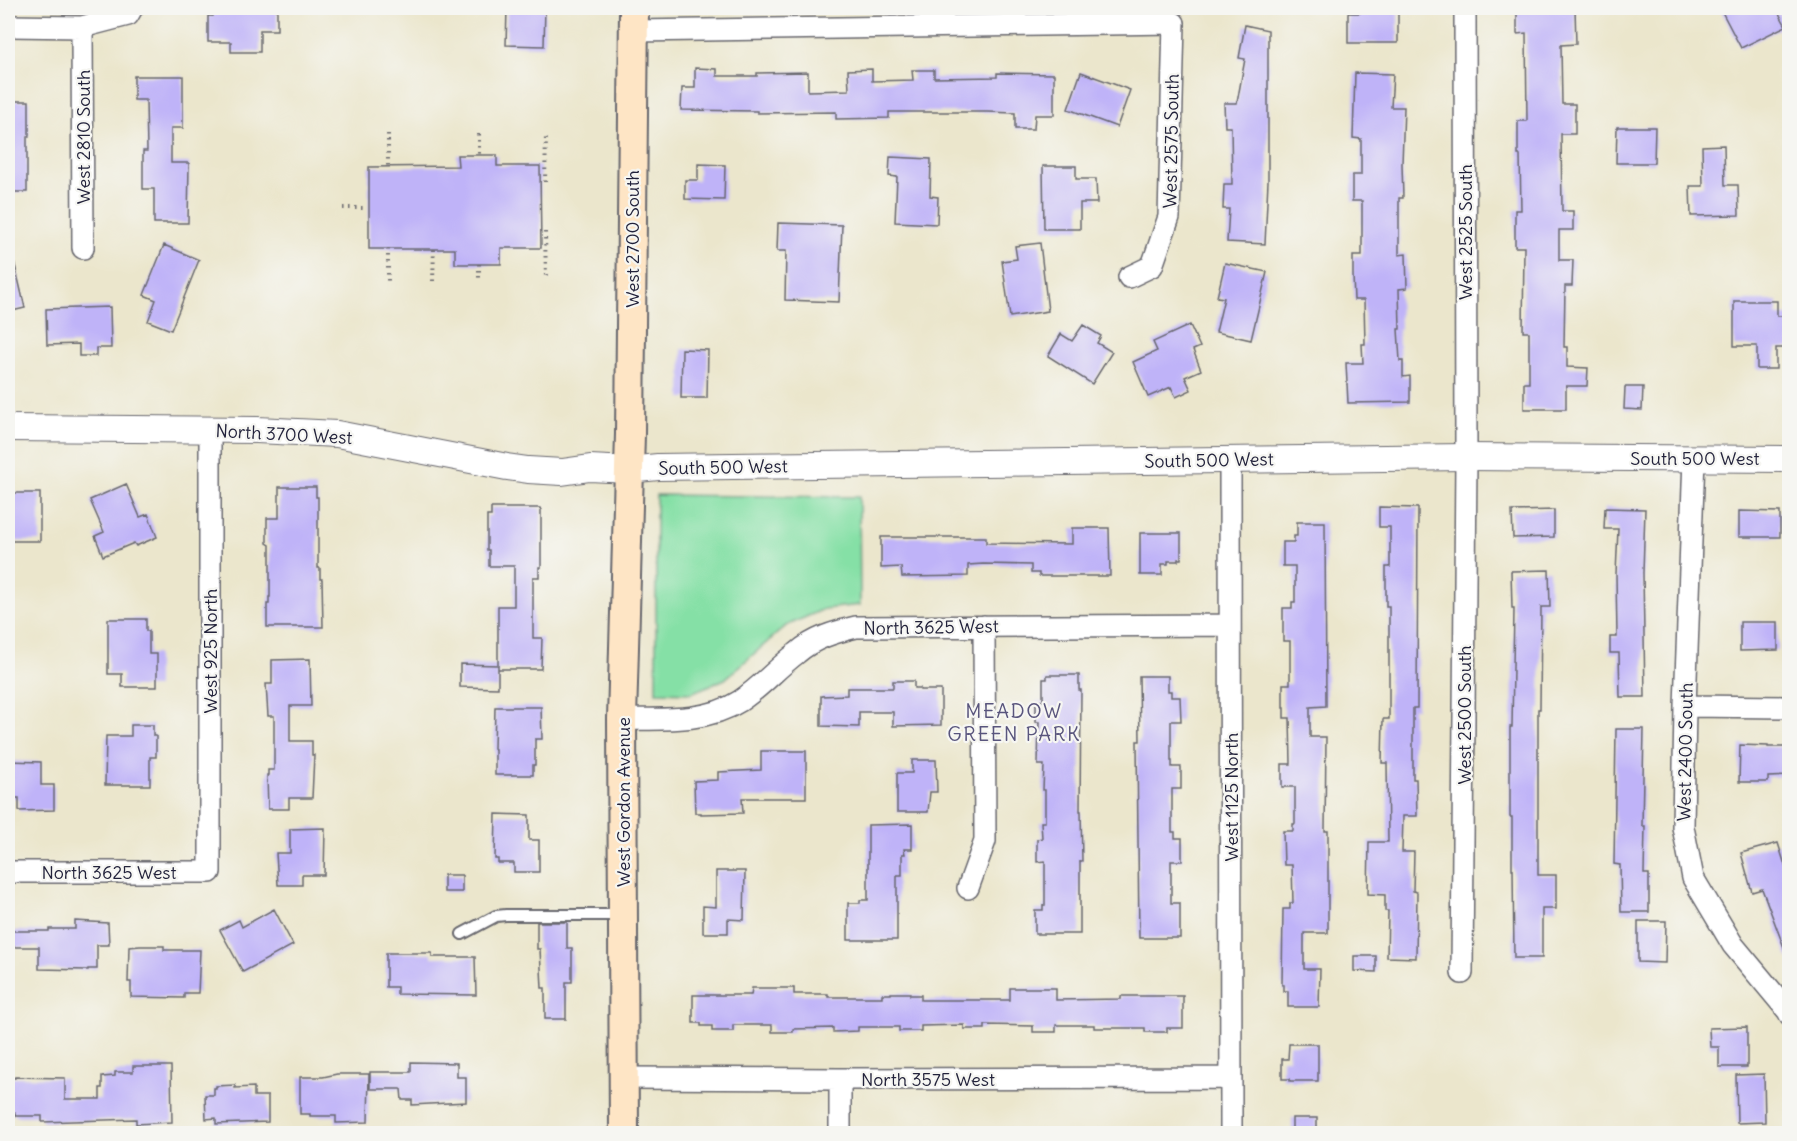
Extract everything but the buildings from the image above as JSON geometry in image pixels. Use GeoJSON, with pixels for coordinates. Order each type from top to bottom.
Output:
{"type":"FeatureCollection","features":[{"type":"Feature","properties":{"kind":"main road","name":"West 2700 South"},"geometry":{"type":"LineString","coordinates":[[628,470],[634,19]]}},
{"type":"Feature","properties":{"kind":"main road","name":"West Gordon Avenue"},"geometry":{"type":"LineString","coordinates":[[624,1134],[622,720],[628,470]]}},
{"type":"Feature","properties":{"kind":"street"},"geometry":{"type":"LineString","coordinates":[[8,26],[82,27],[128,15],[132,8]]}},
{"type":"Feature","properties":{"kind":"street","name":"West 2525 South"},"geometry":{"type":"LineString","coordinates":[[1465,8],[1466,457]]}},
{"type":"Feature","properties":{"kind":"street","name":"West 2575 South"},"geometry":{"type":"LineString","coordinates":[[634,19],[1174,23],[1169,217],[1152,266],[1129,277]]}},
{"type":"Feature","properties":{"kind":"street","name":"West 2810 South"},"geometry":{"type":"LineString","coordinates":[[82,27],[83,248]]}},
{"type":"Feature","properties":{"kind":"street","name":"North 3700 West"},"geometry":{"type":"LineString","coordinates":[[8,428],[210,429],[337,434],[528,470],[562,472],[590,468],[628,470]]}},
{"type":"Feature","properties":{"kind":"street","name":"West 925 North"},"geometry":{"type":"LineString","coordinates":[[210,429],[210,872]]}},
{"type":"Feature","properties":{"kind":"street","name":"South 500 West"},"geometry":{"type":"LineString","coordinates":[[628,470],[658,467],[1466,457],[1790,459]]}},
{"type":"Feature","properties":{"kind":"street","name":"West 2500 South"},"geometry":{"type":"LineString","coordinates":[[1462,973],[1466,457]]}},
{"type":"Feature","properties":{"kind":"street","name":"West 2400 South"},"geometry":{"type":"LineString","coordinates":[[1694,458],[1683,827],[1693,878],[1733,945],[1789,1012]]}},
{"type":"Feature","properties":{"kind":"street","name":"West 1125 North"},"geometry":{"type":"LineString","coordinates":[[1230,460],[1231,1134]]}},
{"type":"Feature","properties":{"kind":"street","name":"North 3625 West"},"geometry":{"type":"LineString","coordinates":[[622,720],[685,718],[716,712],[739,702],[798,651],[828,634],[856,627],[1230,625]]}},
{"type":"Feature","properties":{"kind":"street"},"geometry":{"type":"LineString","coordinates":[[968,888],[985,841],[984,626]]}},
{"type":"Feature","properties":{"kind":"street"},"geometry":{"type":"LineString","coordinates":[[1685,706],[1790,707]]}},
{"type":"Feature","properties":{"kind":"street","name":"North 3625 West"},"geometry":{"type":"LineString","coordinates":[[8,872],[210,872]]}},
{"type":"Feature","properties":{"kind":"street","name":"North 3575 West"},"geometry":{"type":"LineString","coordinates":[[624,1078],[1232,1078]]}},
{"type":"Feature","properties":{"kind":"street"},"geometry":{"type":"LineString","coordinates":[[840,1079],[840,1134]]}},
{"type":"Feature","properties":{"kind":"lane"},"geometry":{"type":"LineString","coordinates":[[462,934],[496,916],[623,915]]}},
{"type":"Feature","properties":{"kind":"path"},"geometry":{"type":"LineString","coordinates":[[388,134],[388,167]]}},
{"type":"Feature","properties":{"kind":"path"},"geometry":{"type":"LineString","coordinates":[[479,135],[479,155]]}},
{"type":"Feature","properties":{"kind":"path"},"geometry":{"type":"LineString","coordinates":[[545,182],[546,135]]}},
{"type":"Feature","properties":{"kind":"path"},"geometry":{"type":"LineString","coordinates":[[343,208],[367,208]]}},
{"type":"Feature","properties":{"kind":"path"},"geometry":{"type":"LineString","coordinates":[[545,232],[546,280]]}},
{"type":"Feature","properties":{"kind":"path"},"geometry":{"type":"LineString","coordinates":[[388,249],[388,281]]}},
{"type":"Feature","properties":{"kind":"path"},"geometry":{"type":"LineString","coordinates":[[433,281],[434,249]]}},
{"type":"Feature","properties":{"kind":"path"},"geometry":{"type":"LineString","coordinates":[[479,264],[479,281]]}},
{"type":"Feature","properties":{"kind":"green space"},"geometry":{"type":"Polygon","coordinates":[[[656,495],[859,497],[860,605],[824,609],[786,626],[725,679],[691,693],[656,692],[656,495]]]}},
{"type":"Feature","properties":{"kind":"district","name":"MEADOW GREEN PARK"},"geometry":{"type":"Point","coordinates":[1014,722]}}]}
